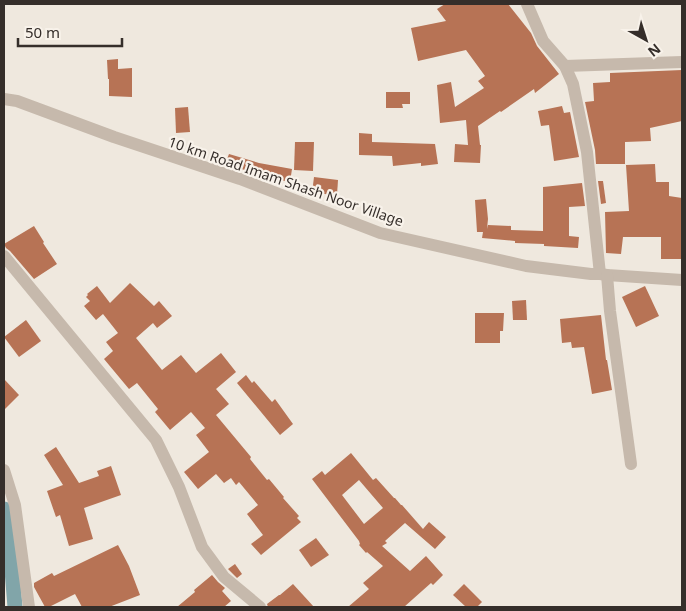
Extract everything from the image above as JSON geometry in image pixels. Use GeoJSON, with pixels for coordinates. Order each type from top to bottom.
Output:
{"type":"FeatureCollection","features":[{"type":"Feature","properties":{"kind":"street"},"geometry":{"type":"LineString","coordinates":[[527,4],[543,41],[565,66],[573,84],[587,152],[631,464]]}},
{"type":"Feature","properties":{"kind":"street"},"geometry":{"type":"LineString","coordinates":[[565,66],[682,62]]}},
{"type":"Feature","properties":{"kind":"street","name":"10 km Road Imam Shash Noor Village"},"geometry":{"type":"LineString","coordinates":[[4,99],[17,101],[105,134],[240,179],[380,233],[526,266],[591,274],[682,280]]}},
{"type":"Feature","properties":{"kind":"street"},"geometry":{"type":"LineString","coordinates":[[4,256],[156,440],[179,486],[202,547],[224,577],[260,607]]}},
{"type":"Feature","properties":{"kind":"street"},"geometry":{"type":"LineString","coordinates":[[4,470],[15,505],[29,607]]}},
{"type":"Feature","properties":{"kind":"building"},"geometry":{"type":"Polygon","coordinates":[[[445,4],[508,4],[531,33],[537,46],[559,74],[535,93],[534,89],[478,126],[481,145],[480,163],[454,162],[455,144],[468,145],[466,120],[440,123],[437,85],[451,82],[455,107],[484,88],[478,81],[485,76],[466,50],[418,61],[411,28],[446,21],[437,9],[445,4]]]}},
{"type":"Feature","properties":{"kind":"building"},"geometry":{"type":"Polygon","coordinates":[[[118,59],[118,69],[132,68],[132,97],[109,96],[107,60],[118,59]]]}},
{"type":"Feature","properties":{"kind":"building"},"geometry":{"type":"Polygon","coordinates":[[[682,70],[682,121],[650,128],[651,141],[625,142],[625,164],[596,164],[585,102],[594,101],[593,83],[610,82],[610,73],[682,70]]]}},
{"type":"Feature","properties":{"kind":"building"},"geometry":{"type":"Polygon","coordinates":[[[386,92],[410,92],[410,104],[402,104],[403,108],[386,108],[386,92]]]}},
{"type":"Feature","properties":{"kind":"building"},"geometry":{"type":"Polygon","coordinates":[[[562,106],[564,113],[570,112],[579,157],[554,161],[549,125],[541,126],[538,111],[562,106]]]}},
{"type":"Feature","properties":{"kind":"building"},"geometry":{"type":"Polygon","coordinates":[[[188,107],[190,132],[176,133],[175,108],[188,107]]]}},
{"type":"Feature","properties":{"kind":"building"},"geometry":{"type":"Polygon","coordinates":[[[359,133],[372,134],[372,142],[435,144],[438,164],[421,166],[421,163],[393,166],[392,156],[359,155],[359,133]]]}},
{"type":"Feature","properties":{"kind":"building"},"geometry":{"type":"Polygon","coordinates":[[[295,142],[314,142],[313,171],[294,170],[295,142]]]}},
{"type":"Feature","properties":{"kind":"building"},"geometry":{"type":"Polygon","coordinates":[[[229,154],[259,163],[292,169],[290,182],[263,177],[225,164],[229,154]]]}},
{"type":"Feature","properties":{"kind":"building"},"geometry":{"type":"Polygon","coordinates":[[[655,164],[656,182],[669,182],[669,196],[682,198],[682,259],[661,259],[661,237],[623,237],[621,254],[606,253],[605,212],[629,211],[626,165],[655,164]]]}},
{"type":"Feature","properties":{"kind":"building"},"geometry":{"type":"Polygon","coordinates":[[[314,177],[338,180],[337,195],[312,193],[314,177]]]}},
{"type":"Feature","properties":{"kind":"building"},"geometry":{"type":"Polygon","coordinates":[[[598,181],[603,181],[606,203],[601,204],[598,181]]]}},
{"type":"Feature","properties":{"kind":"building"},"geometry":{"type":"Polygon","coordinates":[[[582,183],[585,206],[569,207],[569,236],[579,237],[578,248],[515,243],[515,241],[482,238],[483,232],[477,232],[475,200],[486,199],[487,229],[488,225],[511,226],[511,230],[543,231],[543,187],[582,183]]]}},
{"type":"Feature","properties":{"kind":"building"},"geometry":{"type":"Polygon","coordinates":[[[34,226],[57,264],[34,279],[4,244],[34,226]]]}},
{"type":"Feature","properties":{"kind":"building"},"geometry":{"type":"Polygon","coordinates":[[[130,283],[154,306],[159,301],[172,316],[157,328],[153,323],[136,338],[162,370],[181,355],[196,373],[221,353],[236,372],[216,389],[229,404],[216,415],[251,457],[250,459],[267,480],[269,479],[284,497],[299,516],[297,518],[301,522],[261,555],[251,544],[263,535],[247,514],[258,505],[239,482],[236,485],[231,478],[224,483],[216,474],[198,489],[184,472],[209,452],[196,435],[205,428],[191,412],[170,430],[155,412],[158,409],[137,383],[129,389],[104,359],[113,351],[106,342],[118,333],[103,314],[96,320],[84,306],[90,301],[86,297],[87,294],[97,286],[110,303],[130,283]]]}},
{"type":"Feature","properties":{"kind":"building"},"geometry":{"type":"Polygon","coordinates":[[[645,286],[659,316],[636,327],[622,297],[645,286]]]}},
{"type":"Feature","properties":{"kind":"building"},"geometry":{"type":"Polygon","coordinates":[[[526,300],[527,320],[513,320],[512,301],[526,300]]]}},
{"type":"Feature","properties":{"kind":"building"},"geometry":{"type":"Polygon","coordinates":[[[475,313],[504,313],[503,331],[500,331],[500,343],[475,343],[475,313]]]}},
{"type":"Feature","properties":{"kind":"building"},"geometry":{"type":"Polygon","coordinates":[[[601,315],[606,360],[612,390],[592,394],[584,347],[572,348],[571,342],[562,343],[560,319],[601,315]]]}},
{"type":"Feature","properties":{"kind":"building"},"geometry":{"type":"Polygon","coordinates":[[[26,320],[41,341],[19,357],[4,337],[26,320]]]}},
{"type":"Feature","properties":{"kind":"building"},"geometry":{"type":"Polygon","coordinates":[[[246,375],[252,383],[254,381],[272,402],[275,399],[293,424],[280,435],[237,383],[246,375]]]}},
{"type":"Feature","properties":{"kind":"building"},"geometry":{"type":"Polygon","coordinates":[[[4,379],[19,395],[4,410],[4,379]]]}},
{"type":"Feature","properties":{"kind":"building"},"geometry":{"type":"Polygon","coordinates":[[[56,447],[79,483],[99,476],[97,471],[111,466],[121,495],[84,508],[93,539],[69,546],[60,515],[56,517],[47,491],[63,485],[44,455],[56,447]]]}},
{"type":"Feature","properties":{"kind":"building"},"geometry":{"type":"Polygon","coordinates":[[[351,453],[373,480],[376,478],[423,529],[429,522],[446,537],[435,549],[405,523],[382,546],[410,571],[426,556],[443,575],[404,607],[348,607],[369,589],[363,583],[383,566],[359,545],[359,541],[312,479],[322,471],[325,475],[351,453]],[[359,480],[342,495],[364,524],[383,508],[359,480]]]}},
{"type":"Feature","properties":{"kind":"building"},"geometry":{"type":"Polygon","coordinates":[[[316,538],[329,555],[311,567],[299,550],[316,538]]]}},
{"type":"Feature","properties":{"kind":"building"},"geometry":{"type":"Polygon","coordinates":[[[118,545],[129,566],[140,595],[109,607],[82,607],[75,594],[49,607],[45,607],[34,587],[34,583],[52,573],[54,576],[118,545]]]}},
{"type":"Feature","properties":{"kind":"building"},"geometry":{"type":"Polygon","coordinates":[[[235,564],[242,574],[237,578],[228,569],[235,564]]]}},
{"type":"Feature","properties":{"kind":"building"},"geometry":{"type":"Polygon","coordinates":[[[212,575],[225,588],[222,591],[231,601],[224,607],[177,607],[195,592],[194,590],[212,575]]]}},
{"type":"Feature","properties":{"kind":"building"},"geometry":{"type":"Polygon","coordinates":[[[293,584],[314,607],[268,607],[267,604],[293,584]]]}},
{"type":"Feature","properties":{"kind":"building"},"geometry":{"type":"Polygon","coordinates":[[[464,584],[482,602],[477,607],[466,607],[453,595],[464,584]]]}},
{"type":"Feature","properties":{"kind":"waterway"},"geometry":{"type":"LineString","coordinates":[[4,509],[8,522],[15,607]]}}]}
